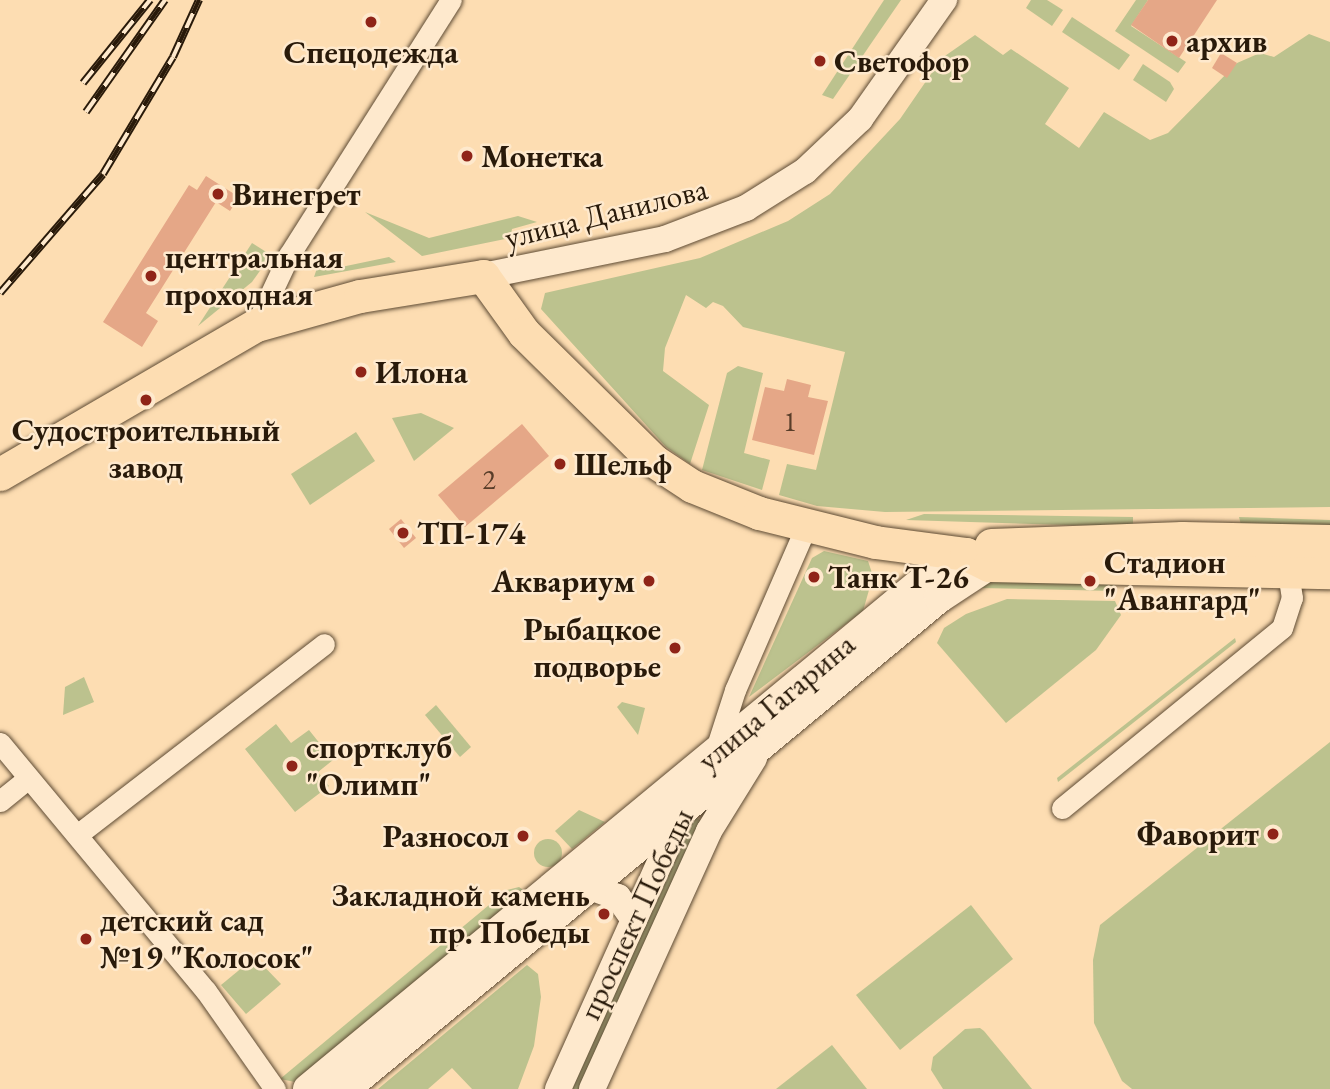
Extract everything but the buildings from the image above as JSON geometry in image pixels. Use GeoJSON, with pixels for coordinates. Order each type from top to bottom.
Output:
{"type":"FeatureCollection","features":[{"type":"Feature","properties":{"kind":"main road"},"geometry":{"type":"LineString","coordinates":[[0,474],[256,325],[360,296],[483,276],[524,333],[654,461],[720,499],[806,527],[978,560],[1286,555],[1330,541]]}},
{"type":"Feature","properties":{"kind":"main road"},"geometry":{"type":"LineString","coordinates":[[1286,555],[1330,572]]}},
{"type":"Feature","properties":{"kind":"main road","name":"улица Гагарина"},"geometry":{"type":"LineString","coordinates":[[308,1089],[671,805],[770,737],[939,598],[978,560]]}},
{"type":"Feature","properties":{"kind":"main road","name":"улица Гагарина"},"geometry":{"type":"LineString","coordinates":[[345,1089],[590,887],[671,805],[715,752],[930,575],[978,560]]}},
{"type":"Feature","properties":{"kind":"street"},"geometry":{"type":"LineString","coordinates":[[256,325],[289,255],[451,0]]}},
{"type":"Feature","properties":{"kind":"street","name":"улица Данилова"},"geometry":{"type":"LineString","coordinates":[[483,276],[699,230],[763,199],[805,171],[860,119],[944,0]]}},
{"type":"Feature","properties":{"kind":"street"},"geometry":{"type":"LineString","coordinates":[[715,752],[735,690],[806,527]]}},
{"type":"Feature","properties":{"kind":"street"},"geometry":{"type":"LineString","coordinates":[[1062,808],[1282,628],[1292,606],[1286,555]]}},
{"type":"Feature","properties":{"kind":"street"},"geometry":{"type":"LineString","coordinates":[[76,835],[324,645]]}},
{"type":"Feature","properties":{"kind":"street","name":"проспект Победы"},"geometry":{"type":"LineString","coordinates":[[592,1089],[711,828],[770,737]]}},
{"type":"Feature","properties":{"kind":"street"},"geometry":{"type":"LineString","coordinates":[[0,743],[205,990],[275,1089]]}},
{"type":"Feature","properties":{"kind":"street"},"geometry":{"type":"LineString","coordinates":[[0,801],[27,778]]}},
{"type":"Feature","properties":{"kind":"street"},"geometry":{"type":"LineString","coordinates":[[671,805],[707,816],[711,828]]}},
{"type":"Feature","properties":{"kind":"street","name":"проспект Победы"},"geometry":{"type":"LineString","coordinates":[[558,1089],[634,920],[671,805]]}},
{"type":"Feature","properties":{"kind":"street"},"geometry":{"type":"LineString","coordinates":[[590,887],[618,897],[634,920]]}},
{"type":"Feature","properties":{"kind":"green space"},"geometry":{"type":"Polygon","coordinates":[[[884,0],[901,0],[833,99],[822,95],[884,0]]]}},
{"type":"Feature","properties":{"kind":"green space"},"geometry":{"type":"Polygon","coordinates":[[[1031,0],[1047,0],[1063,10],[1052,26],[1026,8],[1031,0]]]}},
{"type":"Feature","properties":{"kind":"green space"},"geometry":{"type":"Polygon","coordinates":[[[1136,0],[1148,0],[1131,26],[1186,62],[1178,73],[1115,31],[1136,0]]]}},
{"type":"Feature","properties":{"kind":"green space"},"geometry":{"type":"Polygon","coordinates":[[[1072,17],[1130,55],[1119,70],[1062,32],[1072,17]]]}},
{"type":"Feature","properties":{"kind":"green space"},"geometry":{"type":"Polygon","coordinates":[[[1309,34],[1330,42],[1330,507],[885,512],[817,506],[779,495],[787,464],[816,470],[845,352],[743,327],[723,306],[713,302],[706,308],[686,295],[665,348],[663,371],[709,405],[690,464],[666,447],[541,309],[545,293],[700,258],[788,221],[830,194],[900,119],[942,58],[975,35],[1003,55],[1011,49],[1069,88],[1045,124],[1079,148],[1104,112],[1150,140],[1168,133],[1237,63],[1260,53],[1274,57],[1309,34]]]}},
{"type":"Feature","properties":{"kind":"green space"},"geometry":{"type":"Polygon","coordinates":[[[1143,64],[1170,82],[1174,89],[1166,102],[1133,80],[1143,64]]]}},
{"type":"Feature","properties":{"kind":"green space"},"geometry":{"type":"Polygon","coordinates":[[[365,212],[429,238],[518,216],[537,222],[512,229],[510,238],[422,256],[365,212]]]}},
{"type":"Feature","properties":{"kind":"green space"},"geometry":{"type":"Polygon","coordinates":[[[252,243],[271,255],[252,282],[198,326],[252,243]]]}},
{"type":"Feature","properties":{"kind":"green space"},"geometry":{"type":"Polygon","coordinates":[[[389,257],[396,262],[314,277],[319,262],[327,270],[389,257]]]}},
{"type":"Feature","properties":{"kind":"green space"},"geometry":{"type":"Polygon","coordinates":[[[738,366],[763,373],[744,453],[770,460],[762,490],[702,470],[727,373],[738,366]]]}},
{"type":"Feature","properties":{"kind":"green space"},"geometry":{"type":"Polygon","coordinates":[[[421,413],[454,428],[414,461],[392,418],[421,413]]]}},
{"type":"Feature","properties":{"kind":"green space"},"geometry":{"type":"Polygon","coordinates":[[[356,432],[375,461],[310,505],[291,474],[356,432]]]}},
{"type":"Feature","properties":{"kind":"green space"},"geometry":{"type":"Polygon","coordinates":[[[924,514],[1133,517],[1133,527],[906,520],[924,514]]]}},
{"type":"Feature","properties":{"kind":"green space"},"geometry":{"type":"Polygon","coordinates":[[[1239,517],[1330,520],[1330,529],[1241,525],[1239,517]]]}},
{"type":"Feature","properties":{"kind":"green space"},"geometry":{"type":"Polygon","coordinates":[[[824,551],[868,561],[873,576],[863,611],[749,697],[812,558],[824,551]]]}},
{"type":"Feature","properties":{"kind":"green space"},"geometry":{"type":"Polygon","coordinates":[[[987,574],[1115,584],[1115,591],[980,588],[987,574]]]}},
{"type":"Feature","properties":{"kind":"green space"},"geometry":{"type":"Polygon","coordinates":[[[1007,599],[1115,601],[1121,615],[1096,650],[1006,723],[937,643],[944,628],[966,614],[1007,599]]]}},
{"type":"Feature","properties":{"kind":"green space"},"geometry":{"type":"Polygon","coordinates":[[[1235,638],[1236,642],[1058,782],[1057,778],[1235,638]]]}},
{"type":"Feature","properties":{"kind":"green space"},"geometry":{"type":"Polygon","coordinates":[[[84,677],[94,702],[63,715],[65,687],[84,677]]]}},
{"type":"Feature","properties":{"kind":"green space"},"geometry":{"type":"Polygon","coordinates":[[[622,702],[645,708],[638,735],[617,707],[622,702]]]}},
{"type":"Feature","properties":{"kind":"green space"},"geometry":{"type":"Polygon","coordinates":[[[436,705],[471,747],[460,757],[425,715],[436,705]]]}},
{"type":"Feature","properties":{"kind":"green space","name":"спортклуб \"Олимп\""},"geometry":{"type":"Polygon","coordinates":[[[276,724],[291,743],[309,730],[333,760],[318,772],[329,786],[295,812],[245,749],[276,724]]]}},
{"type":"Feature","properties":{"kind":"green space","name":"Фаворит"},"geometry":{"type":"Polygon","coordinates":[[[1330,742],[1330,1089],[1132,1089],[1122,1081],[1094,1023],[1093,960],[1100,925],[1330,742]]]}},
{"type":"Feature","properties":{"kind":"green space"},"geometry":{"type":"Polygon","coordinates":[[[579,810],[605,822],[572,849],[555,831],[579,810]]]}},
{"type":"Feature","properties":{"kind":"green space"},"geometry":{"type":"Polygon","coordinates":[[[695,817],[702,821],[582,1089],[569,1089],[695,817]]]}},
{"type":"Feature","properties":{"kind":"green space"},"geometry":{"type":"Polygon","coordinates":[[[548,839],[558,843],[562,853],[558,863],[548,867],[538,863],[534,853],[538,843],[548,839]]]}},
{"type":"Feature","properties":{"kind":"green space"},"geometry":{"type":"Polygon","coordinates":[[[519,887],[528,893],[295,1082],[280,1079],[507,890],[519,887]]]}},
{"type":"Feature","properties":{"kind":"green space"},"geometry":{"type":"Polygon","coordinates":[[[971,905],[1013,959],[900,1050],[856,995],[971,905]]]}},
{"type":"Feature","properties":{"kind":"green space"},"geometry":{"type":"Polygon","coordinates":[[[255,957],[281,984],[246,1014],[221,985],[255,957]]]}},
{"type":"Feature","properties":{"kind":"green space"},"geometry":{"type":"Polygon","coordinates":[[[527,965],[538,974],[541,997],[534,1046],[518,1089],[472,1089],[452,1068],[428,1089],[378,1089],[527,965]]]}},
{"type":"Feature","properties":{"kind":"green space"},"geometry":{"type":"Polygon","coordinates":[[[980,1028],[1032,1089],[943,1089],[931,1070],[933,1057],[965,1029],[980,1028]]]}},
{"type":"Feature","properties":{"kind":"green space"},"geometry":{"type":"Polygon","coordinates":[[[832,1045],[867,1089],[776,1089],[832,1045]]]}},
{"type":"Feature","properties":{"kind":"railway"},"geometry":{"type":"LineString","coordinates":[[83,83],[150,0]]}},
{"type":"Feature","properties":{"kind":"railway"},"geometry":{"type":"LineString","coordinates":[[86,112],[165,0]]}},
{"type":"Feature","properties":{"kind":"railway"},"geometry":{"type":"LineString","coordinates":[[0,293],[103,174],[173,57],[199,0]]}},
{"type":"Feature","properties":{"kind":"place","name":"Спецодежда"},"geometry":{"type":"Point","coordinates":[371,22]}},
{"type":"Feature","properties":{"kind":"place","name":"архив"},"geometry":{"type":"Point","coordinates":[1172,41]}},
{"type":"Feature","properties":{"kind":"place","name":"Светофор"},"geometry":{"type":"Point","coordinates":[820,61]}},
{"type":"Feature","properties":{"kind":"place","name":"Монетка"},"geometry":{"type":"Point","coordinates":[467,156]}},
{"type":"Feature","properties":{"kind":"place","name":"Винегрет"},"geometry":{"type":"Point","coordinates":[218,194]}},
{"type":"Feature","properties":{"kind":"place","name":"центральная проходная"},"geometry":{"type":"Point","coordinates":[151,276]}},
{"type":"Feature","properties":{"kind":"place","name":"Илона"},"geometry":{"type":"Point","coordinates":[361,372]}},
{"type":"Feature","properties":{"kind":"place","name":"Судостроительный завод"},"geometry":{"type":"Point","coordinates":[146,400]}},
{"type":"Feature","properties":{"kind":"place","name":"Шельф"},"geometry":{"type":"Point","coordinates":[560,464]}},
{"type":"Feature","properties":{"kind":"place","name":"ТП-174"},"geometry":{"type":"Point","coordinates":[403,533]}},
{"type":"Feature","properties":{"kind":"place","name":"Танк Т-26"},"geometry":{"type":"Point","coordinates":[814,577]}},
{"type":"Feature","properties":{"kind":"place","name":"Аквариум"},"geometry":{"type":"Point","coordinates":[649,581]}},
{"type":"Feature","properties":{"kind":"place","name":"Стадион \"Авангард\""},"geometry":{"type":"Point","coordinates":[1090,581]}},
{"type":"Feature","properties":{"kind":"place","name":"Рыбацкое подворье"},"geometry":{"type":"Point","coordinates":[675,648]}},
{"type":"Feature","properties":{"kind":"place","name":"спортклуб \"Олимп\""},"geometry":{"type":"Point","coordinates":[292,766]}},
{"type":"Feature","properties":{"kind":"place","name":"Фаворит"},"geometry":{"type":"Point","coordinates":[1273,834]}},
{"type":"Feature","properties":{"kind":"place","name":"Разносол"},"geometry":{"type":"Point","coordinates":[523,836]}},
{"type":"Feature","properties":{"kind":"place","name":"Закладной камень пр. Победы"},"geometry":{"type":"Point","coordinates":[604,914]}},
{"type":"Feature","properties":{"kind":"place","name":"детский сад №19 \"Колосок\""},"geometry":{"type":"Point","coordinates":[86,939]}}]}
